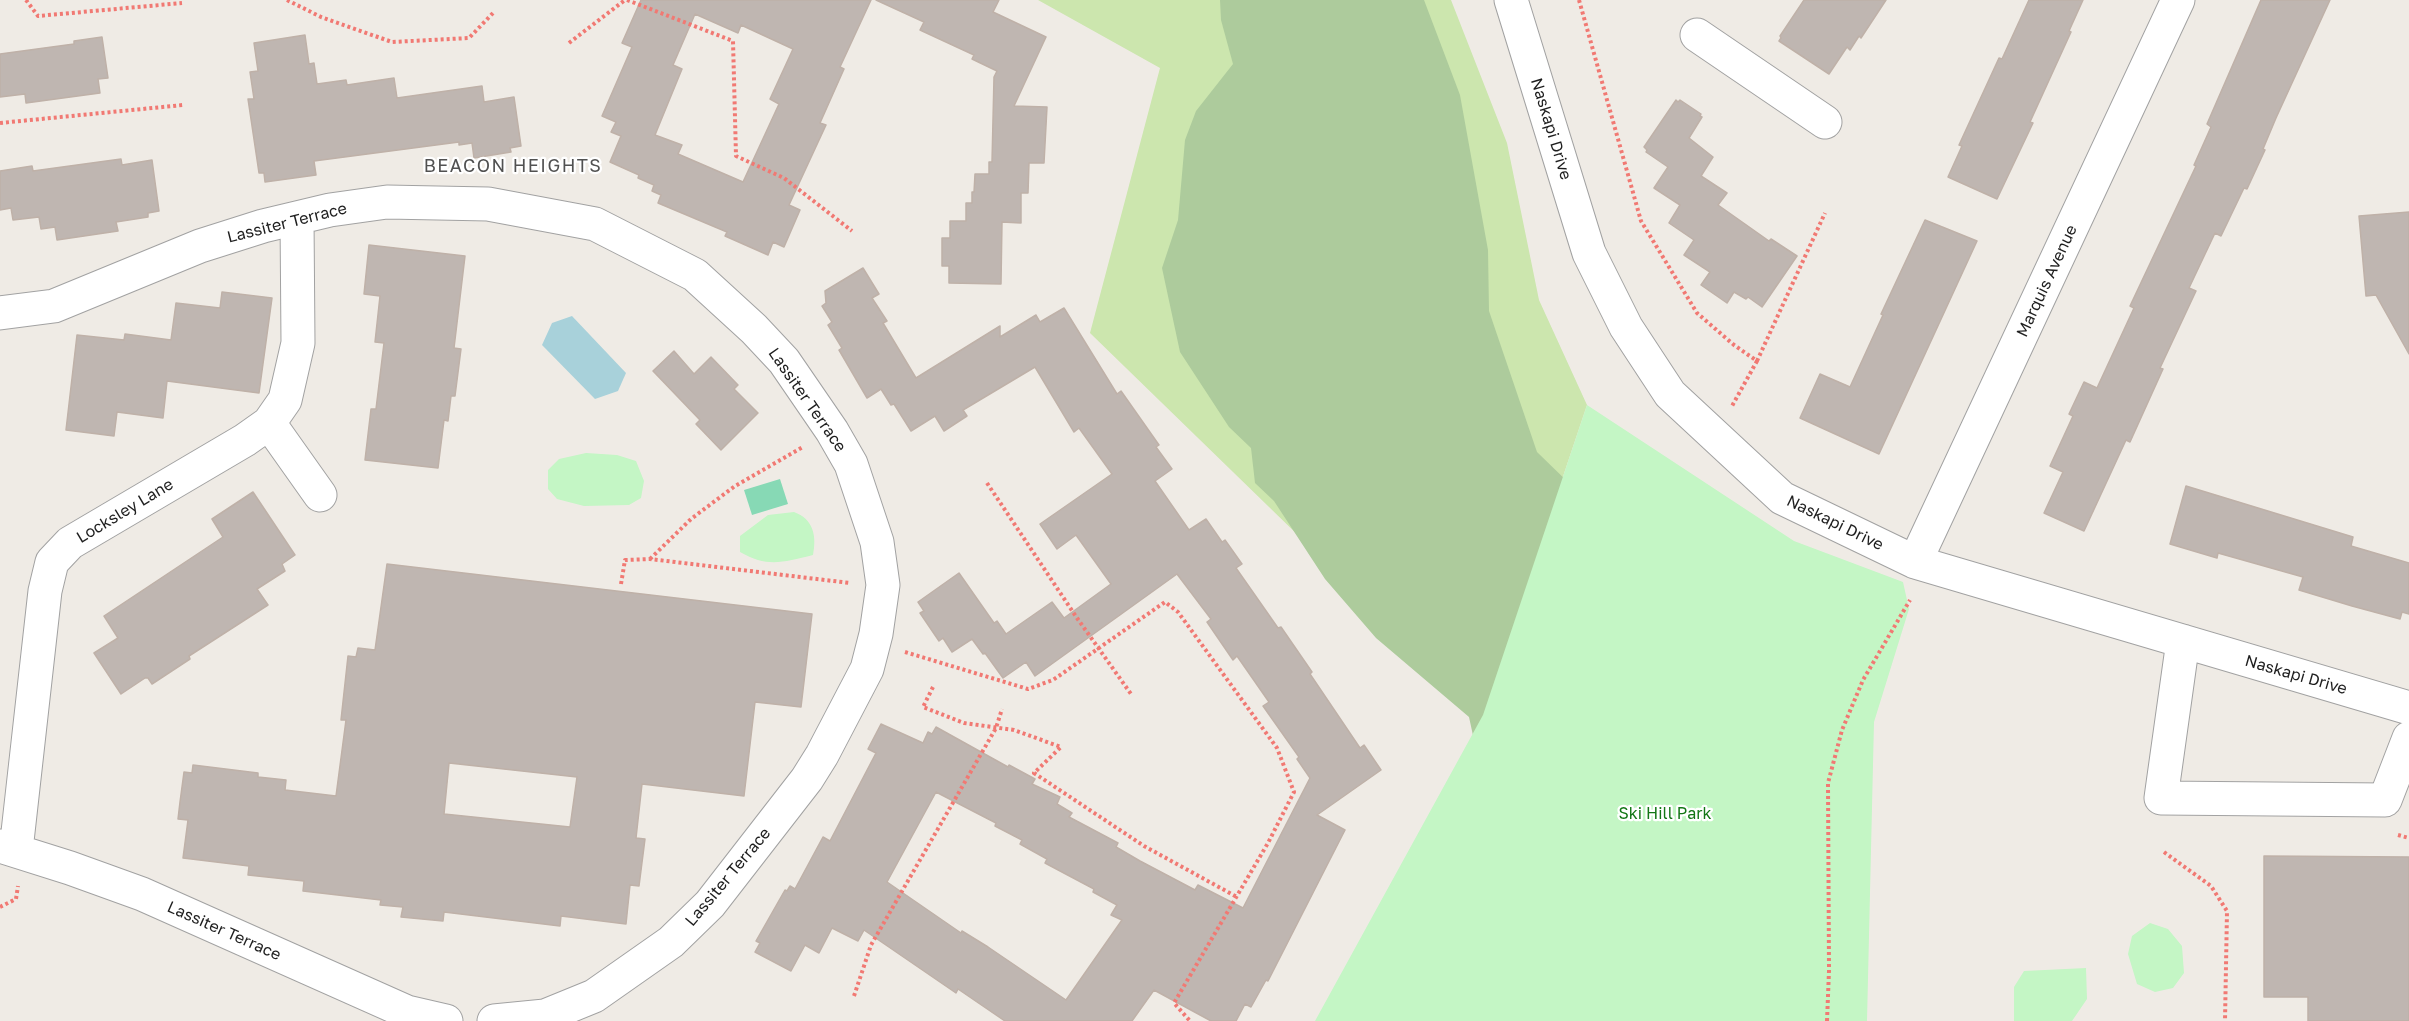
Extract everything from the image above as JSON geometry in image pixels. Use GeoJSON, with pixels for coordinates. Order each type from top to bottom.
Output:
{"type":"FeatureCollection","features":[{"type":"Feature","properties":{"kind":"street","name":"Naskapi Drive"},"geometry":{"type":"LineString","coordinates":[[1511,0],[1589,253],[1626,327],[1670,394],[1782,498],[1915,562],[2409,708]]}},
{"type":"Feature","properties":{"kind":"street","name":"Marquis Avenue"},"geometry":{"type":"LineString","coordinates":[[1915,562],[2178,0]]}},
{"type":"Feature","properties":{"kind":"street"},"geometry":{"type":"LineString","coordinates":[[1697,35],[1825,122]]}},
{"type":"Feature","properties":{"kind":"street","name":"Lassiter Terrace"},"geometry":{"type":"LineString","coordinates":[[0,313],[54,306],[200,246],[330,210],[387,202],[477,204],[595,224],[695,275],[754,329],[784,361],[832,431],[851,464],[877,542],[883,585],[876,634],[867,669],[822,755],[807,778],[710,904],[671,942],[594,996],[545,1016],[494,1021]]}},
{"type":"Feature","properties":{"kind":"street","name":"Locksley Lane"},"geometry":{"type":"LineString","coordinates":[[8,848],[51,562],[70,543],[245,440],[269,423],[285,400],[298,343],[297,218]]}},
{"type":"Feature","properties":{"kind":"street"},"geometry":{"type":"LineString","coordinates":[[269,423],[320,495]]}},
{"type":"Feature","properties":{"kind":"street"},"geometry":{"type":"LineString","coordinates":[[2183,641],[2161,798],[2385,800],[2409,738]]}},
{"type":"Feature","properties":{"kind":"street","name":"Lassiter Terrace"},"geometry":{"type":"LineString","coordinates":[[8,848],[142,894],[407,1012],[446,1021]]}},
{"type":"Feature","properties":{"kind":"path"},"geometry":{"type":"LineString","coordinates":[[26,0],[38,16],[182,3]]}},
{"type":"Feature","properties":{"kind":"path"},"geometry":{"type":"LineString","coordinates":[[288,0],[321,17],[392,42],[469,38],[494,12]]}},
{"type":"Feature","properties":{"kind":"path"},"geometry":{"type":"LineString","coordinates":[[569,42],[626,0],[733,41],[736,156],[784,178],[852,231]]}},
{"type":"Feature","properties":{"kind":"path"},"geometry":{"type":"LineString","coordinates":[[1579,0],[1641,221],[1697,313],[1734,345],[1757,360]]}},
{"type":"Feature","properties":{"kind":"path"},"geometry":{"type":"LineString","coordinates":[[0,123],[183,105]]}},
{"type":"Feature","properties":{"kind":"path"},"geometry":{"type":"LineString","coordinates":[[1728,412],[1757,360],[1825,213]]}},
{"type":"Feature","properties":{"kind":"path"},"geometry":{"type":"LineString","coordinates":[[651,559],[691,519],[735,486],[832,431]]}},
{"type":"Feature","properties":{"kind":"path"},"geometry":{"type":"LineString","coordinates":[[987,483],[1131,694]]}},
{"type":"Feature","properties":{"kind":"path"},"geometry":{"type":"LineString","coordinates":[[621,584],[625,560],[651,559],[820,581],[883,585]]}},
{"type":"Feature","properties":{"kind":"path"},"geometry":{"type":"LineString","coordinates":[[1827,1021],[1828,783],[1842,730],[1863,680],[1910,600]]}},
{"type":"Feature","properties":{"kind":"path"},"geometry":{"type":"LineString","coordinates":[[897,650],[1028,689],[1053,680],[1166,602],[1178,612],[1277,748],[1294,792],[1268,843],[1174,1003],[1190,1021]]}},
{"type":"Feature","properties":{"kind":"path"},"geometry":{"type":"LineString","coordinates":[[933,687],[923,707],[964,723],[1014,730],[1061,747],[1034,772],[1144,846],[1236,897]]}},
{"type":"Feature","properties":{"kind":"path"},"geometry":{"type":"LineString","coordinates":[[854,996],[872,945],[996,728],[1002,710]]}},
{"type":"Feature","properties":{"kind":"path"},"geometry":{"type":"LineString","coordinates":[[2398,835],[2409,838]]}},
{"type":"Feature","properties":{"kind":"path"},"geometry":{"type":"LineString","coordinates":[[2164,852],[2211,886],[2227,911],[2225,1021]]}},
{"type":"Feature","properties":{"kind":"green space"},"geometry":{"type":"Polygon","coordinates":[[[1038,0],[1451,0],[1507,143],[1539,300],[1587,405],[1483,715],[1090,333],[1160,68],[1038,0]]]}},
{"type":"Feature","properties":{"kind":"green space"},"geometry":{"type":"Polygon","coordinates":[[[1220,0],[1424,0],[1460,95],[1488,250],[1489,311],[1537,452],[1573,487],[1493,828],[1469,717],[1376,638],[1325,579],[1274,501],[1255,483],[1251,448],[1229,427],[1180,352],[1162,268],[1178,220],[1185,140],[1196,111],[1233,64],[1221,20],[1220,0]]]}},
{"type":"Feature","properties":{"kind":"green space","name":"Ski Hill Park"},"geometry":{"type":"Polygon","coordinates":[[[1587,405],[1794,541],[1903,582],[1909,609],[1874,722],[1867,1021],[1315,1021],[1483,715],[1587,405]]]}},
{"type":"Feature","properties":{"kind":"green space"},"geometry":{"type":"Polygon","coordinates":[[[586,453],[617,455],[636,461],[644,481],[641,498],[629,505],[584,506],[557,499],[548,489],[548,470],[559,459],[586,453]]]}},
{"type":"Feature","properties":{"kind":"green space"},"geometry":{"type":"Polygon","coordinates":[[[780,479],[788,504],[752,515],[744,490],[780,479]]]}},
{"type":"Feature","properties":{"kind":"green space"},"geometry":{"type":"Polygon","coordinates":[[[794,512],[806,519],[812,529],[814,534],[813,555],[767,562],[740,552],[740,536],[768,515],[794,512]]]}},
{"type":"Feature","properties":{"kind":"green space"},"geometry":{"type":"Polygon","coordinates":[[[2150,923],[2168,929],[2182,946],[2184,973],[2173,988],[2155,992],[2137,984],[2128,954],[2132,936],[2150,923]]]}},
{"type":"Feature","properties":{"kind":"green space"},"geometry":{"type":"Polygon","coordinates":[[[2086,968],[2087,999],[2072,1021],[2014,1021],[2014,987],[2024,971],[2086,968]]]}},
{"type":"Feature","properties":{"kind":"water"},"geometry":{"type":"Polygon","coordinates":[[[572,316],[626,373],[618,391],[595,399],[542,345],[552,323],[572,316]]]}},
{"type":"Feature","properties":{"kind":"building"},"geometry":{"type":"Polygon","coordinates":[[[641,0],[871,0],[840,67],[844,69],[820,123],[826,125],[789,205],[800,210],[784,247],[773,242],[768,255],[725,236],[727,232],[658,203],[661,195],[652,191],[654,185],[638,178],[639,175],[610,162],[621,136],[611,132],[616,122],[602,116],[632,47],[622,43],[641,0]],[[695,14],[673,65],[682,69],[655,135],[682,145],[678,154],[743,182],[779,104],[770,99],[793,49],[741,25],[738,33],[695,14]]]}},
{"type":"Feature","properties":{"kind":"building"},"geometry":{"type":"Polygon","coordinates":[[[876,0],[999,0],[993,12],[1046,37],[1014,106],[1047,107],[1044,163],[1029,163],[1028,193],[1021,193],[1021,223],[1002,222],[1001,284],[949,283],[949,266],[942,266],[942,238],[950,238],[950,221],[966,221],[966,203],[972,203],[975,174],[989,174],[989,162],[992,162],[994,77],[997,71],[972,59],[974,55],[920,30],[924,22],[876,0]]]}},
{"type":"Feature","properties":{"kind":"building"},"geometry":{"type":"Polygon","coordinates":[[[1804,0],[1886,0],[1861,38],[1859,36],[1850,50],[1847,47],[1829,74],[1779,41],[1804,0]]]}},
{"type":"Feature","properties":{"kind":"building"},"geometry":{"type":"Polygon","coordinates":[[[2029,0],[2083,0],[2030,122],[2033,123],[1997,199],[1948,177],[1962,146],[1959,145],[1999,58],[2002,59],[2029,0]]]}},
{"type":"Feature","properties":{"kind":"building"},"geometry":{"type":"Polygon","coordinates":[[[2261,0],[2330,0],[2276,118],[2263,149],[2265,150],[2247,189],[2244,188],[2221,236],[2215,233],[2189,288],[2196,291],[2160,368],[2163,369],[2130,442],[2126,440],[2084,531],[2044,513],[2063,472],[2050,466],[2073,416],[2069,414],[2084,382],[2097,388],[2134,308],[2130,306],[2196,166],[2194,165],[2211,127],[2207,124],[2261,0]]]}},
{"type":"Feature","properties":{"kind":"building"},"geometry":{"type":"Polygon","coordinates":[[[305,35],[309,64],[314,63],[317,84],[346,80],[347,85],[394,78],[397,98],[482,86],[484,102],[514,97],[521,146],[510,148],[511,152],[474,158],[472,143],[459,145],[459,142],[314,161],[316,175],[265,182],[264,173],[259,173],[248,99],[254,99],[250,72],[258,71],[254,43],[305,35]]]}},
{"type":"Feature","properties":{"kind":"building"},"geometry":{"type":"Polygon","coordinates":[[[102,37],[108,78],[98,79],[100,93],[26,103],[25,94],[0,97],[0,54],[74,44],[74,41],[102,37]]]}},
{"type":"Feature","properties":{"kind":"building"},"geometry":{"type":"Polygon","coordinates":[[[1676,100],[1678,102],[1680,100],[1701,114],[1702,117],[1689,138],[1713,157],[1701,176],[1727,193],[1718,205],[1769,241],[1771,239],[1797,256],[1762,307],[1748,297],[1746,299],[1734,292],[1727,303],[1701,285],[1710,272],[1684,255],[1694,240],[1669,223],[1680,205],[1654,188],[1668,167],[1646,152],[1644,147],[1676,100]]]}},
{"type":"Feature","properties":{"kind":"building"},"geometry":{"type":"Polygon","coordinates":[[[121,159],[122,165],[152,160],[159,211],[148,213],[148,217],[116,222],[118,231],[57,240],[55,227],[41,229],[39,217],[13,220],[11,208],[0,210],[0,171],[32,166],[33,171],[121,159]]]}},
{"type":"Feature","properties":{"kind":"building"},"geometry":{"type":"Polygon","coordinates":[[[2409,212],[2409,354],[2376,295],[2366,296],[2359,216],[2409,212]]]}},
{"type":"Feature","properties":{"kind":"building"},"geometry":{"type":"Polygon","coordinates":[[[1925,220],[1977,241],[1879,454],[1800,418],[1820,374],[1850,387],[1925,220]]]}},
{"type":"Feature","properties":{"kind":"building"},"geometry":{"type":"Polygon","coordinates":[[[369,245],[465,256],[454,348],[461,349],[455,396],[451,396],[448,421],[444,420],[438,468],[365,460],[371,409],[376,409],[384,343],[375,342],[380,296],[364,294],[369,245]]]}},
{"type":"Feature","properties":{"kind":"building"},"geometry":{"type":"Polygon","coordinates":[[[863,268],[879,294],[872,298],[887,321],[883,323],[916,378],[1000,326],[1000,337],[1036,315],[1040,322],[1064,308],[1117,394],[1121,391],[1159,445],[1156,447],[1172,469],[1155,481],[1189,530],[1206,519],[1222,542],[1225,540],[1242,564],[1236,568],[1312,672],[1310,674],[1360,748],[1364,745],[1381,770],[1317,815],[1345,830],[1268,981],[1266,980],[1251,1007],[1245,1004],[1236,1021],[1211,1021],[1154,990],[1132,1021],[1005,1021],[958,989],[956,993],[864,930],[858,941],[832,928],[819,953],[805,945],[791,971],[755,952],[760,943],[756,941],[785,890],[787,891],[790,886],[795,889],[823,837],[830,841],[876,753],[868,749],[881,724],[923,743],[928,732],[932,734],[936,727],[1008,767],[1009,765],[1035,779],[1032,784],[1060,797],[1057,804],[1072,813],[1069,817],[1118,843],[1116,847],[1195,890],[1198,885],[1243,908],[1310,778],[1297,759],[1299,757],[1263,706],[1269,702],[1237,656],[1233,660],[1207,622],[1211,619],[1177,574],[1035,676],[1026,662],[1003,678],[972,639],[952,652],[943,638],[939,641],[920,613],[924,611],[918,602],[959,573],[994,623],[997,621],[1006,634],[1052,602],[1064,618],[1111,584],[1076,535],[1057,549],[1040,524],[1112,474],[1079,428],[1074,432],[1035,367],[963,410],[967,416],[944,431],[935,416],[911,431],[894,404],[891,405],[881,389],[867,398],[839,350],[842,348],[828,325],[832,322],[822,306],[826,303],[825,291],[863,268]],[[936,792],[887,882],[961,933],[962,931],[988,947],[1066,1000],[1122,920],[1111,915],[1117,905],[1093,892],[1094,889],[1045,863],[1047,859],[1020,844],[1022,840],[995,826],[996,823],[936,792]]]}},
{"type":"Feature","properties":{"kind":"building"},"geometry":{"type":"Polygon","coordinates":[[[222,292],[272,298],[259,393],[167,381],[163,418],[117,412],[114,436],[66,430],[77,335],[124,340],[125,334],[171,340],[176,303],[220,308],[222,292]]]}},
{"type":"Feature","properties":{"kind":"building"},"geometry":{"type":"Polygon","coordinates":[[[674,351],[694,374],[711,357],[738,385],[734,389],[758,413],[721,450],[696,424],[700,420],[653,371],[674,351]]]}},
{"type":"Feature","properties":{"kind":"building"},"geometry":{"type":"Polygon","coordinates":[[[2186,486],[2353,537],[2351,546],[2409,563],[2409,614],[2402,612],[2400,619],[2352,606],[2299,590],[2303,577],[2218,553],[2217,558],[2170,544],[2186,486]]]}},
{"type":"Feature","properties":{"kind":"building"},"geometry":{"type":"Polygon","coordinates":[[[253,492],[295,555],[282,564],[285,571],[257,589],[268,605],[189,656],[190,659],[152,684],[148,678],[145,678],[121,694],[94,653],[118,638],[104,616],[223,537],[212,519],[253,492]]]}},
{"type":"Feature","properties":{"kind":"building"},"geometry":{"type":"Polygon","coordinates":[[[387,564],[812,614],[801,707],[755,702],[744,796],[642,784],[636,838],[645,839],[639,886],[630,885],[626,924],[561,916],[560,926],[444,912],[443,921],[401,917],[403,907],[380,905],[381,900],[303,891],[304,881],[248,875],[249,866],[183,858],[188,820],[178,819],[184,772],[192,773],[193,765],[258,773],[258,777],[286,780],[285,790],[336,796],[346,720],[341,720],[348,656],[356,657],[358,648],[375,650],[387,564]],[[449,763],[444,814],[570,827],[577,777],[449,763]]]}},
{"type":"Feature","properties":{"kind":"building"},"geometry":{"type":"Polygon","coordinates":[[[2264,856],[2409,857],[2409,1021],[2308,1021],[2308,997],[2264,997],[2264,856]]]}},
{"type":"Feature","properties":{"kind":"district","name":"BEACON HEIGHTS"},"geometry":{"type":"Point","coordinates":[513,166]}}]}
